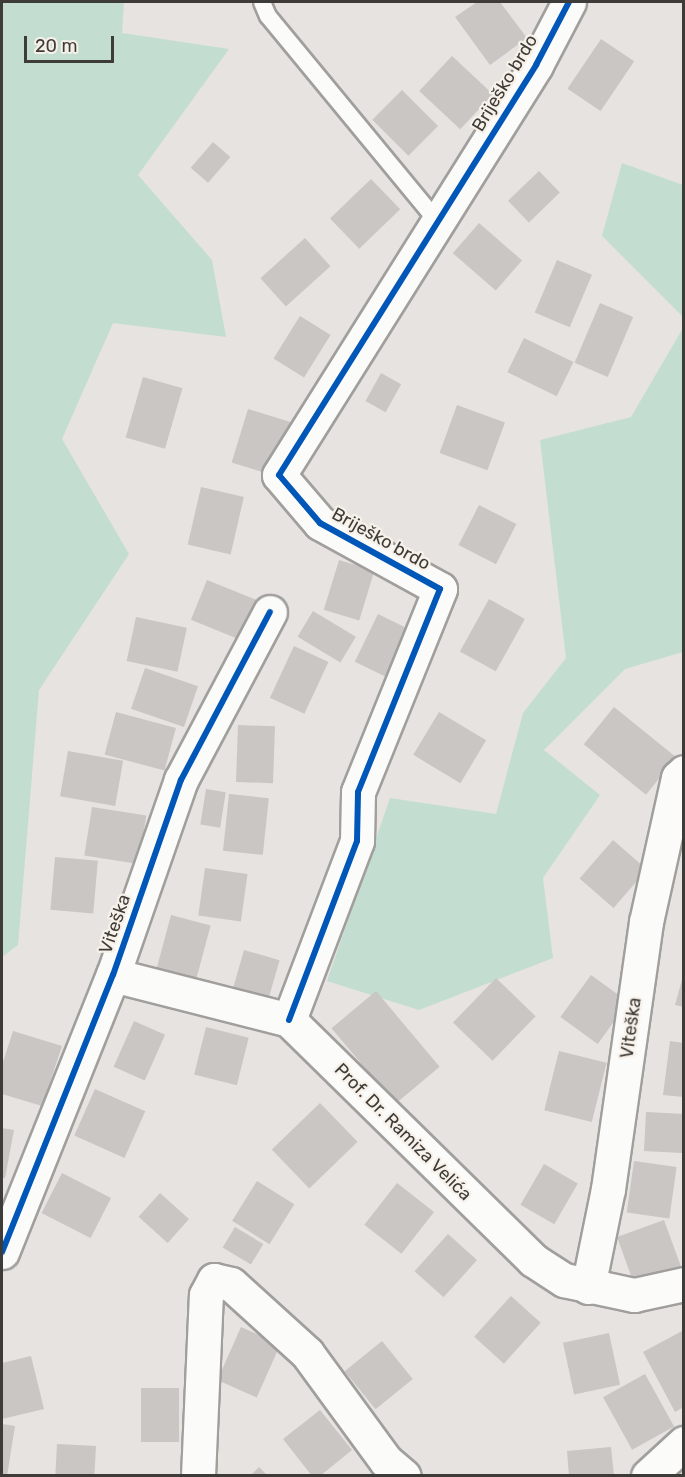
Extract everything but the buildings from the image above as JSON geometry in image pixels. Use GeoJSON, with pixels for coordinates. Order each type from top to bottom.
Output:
{"type":"FeatureCollection","features":[{"type":"Feature","properties":{"kind":"street","name":"Briješko brdo"},"geometry":{"type":"LineString","coordinates":[[289,1020],[357,841],[358,792],[440,589],[320,523],[279,475],[536,65],[569,2]]}},
{"type":"Feature","properties":{"kind":"street","name":"Viteška"},"geometry":{"type":"LineString","coordinates":[[2,1252],[113,975],[181,780],[270,612]]}},
{"type":"Feature","properties":{"kind":"street","name":"Viteška"},"geometry":{"type":"LineString","coordinates":[[588,1287],[608,1189],[646,922],[678,778],[684,772]]}},
{"type":"Feature","properties":{"kind":"street"},"geometry":{"type":"LineString","coordinates":[[113,975],[289,1020]]}},
{"type":"Feature","properties":{"kind":"street","name":"Prof. Dr. Ramiza Velića"},"geometry":{"type":"LineString","coordinates":[[289,1020],[533,1260],[564,1280],[588,1287],[634,1295],[684,1284]]}},
{"type":"Feature","properties":{"kind":"street"},"geometry":{"type":"LineString","coordinates":[[198,1476],[206,1296],[214,1280],[231,1284],[307,1353],[386,1461],[404,1476]]}},
{"type":"Feature","properties":{"kind":"street"},"geometry":{"type":"LineString","coordinates":[[648,1476],[684,1443]]}},
{"type":"Feature","properties":{"kind":"lane"},"geometry":{"type":"LineString","coordinates":[[262,2],[268,16],[437,221]]}},
{"type":"Feature","properties":{"kind":"green space"},"geometry":{"type":"Polygon","coordinates":[[[2,2],[124,2],[122,33],[229,49],[138,175],[212,260],[226,337],[113,323],[62,439],[129,554],[39,690],[18,945],[2,957],[2,2]]]}},
{"type":"Feature","properties":{"kind":"green space"},"geometry":{"type":"Polygon","coordinates":[[[622,163],[683,185],[683,317],[602,236],[622,163]]]}},
{"type":"Feature","properties":{"kind":"green space"},"geometry":{"type":"Polygon","coordinates":[[[683,328],[683,652],[625,669],[544,750],[600,795],[543,878],[553,958],[419,1010],[327,981],[390,798],[496,814],[523,713],[566,658],[540,440],[631,417],[683,328]]]}},
{"type":"Feature","properties":{"kind":"cycle path"},"geometry":{"type":"LineString","coordinates":[[289,1020],[357,841],[358,792],[440,589],[320,523],[279,475],[536,65],[569,2]]}},
{"type":"Feature","properties":{"kind":"cycle path"},"geometry":{"type":"LineString","coordinates":[[2,1252],[113,975],[181,780],[270,612]]}}]}
